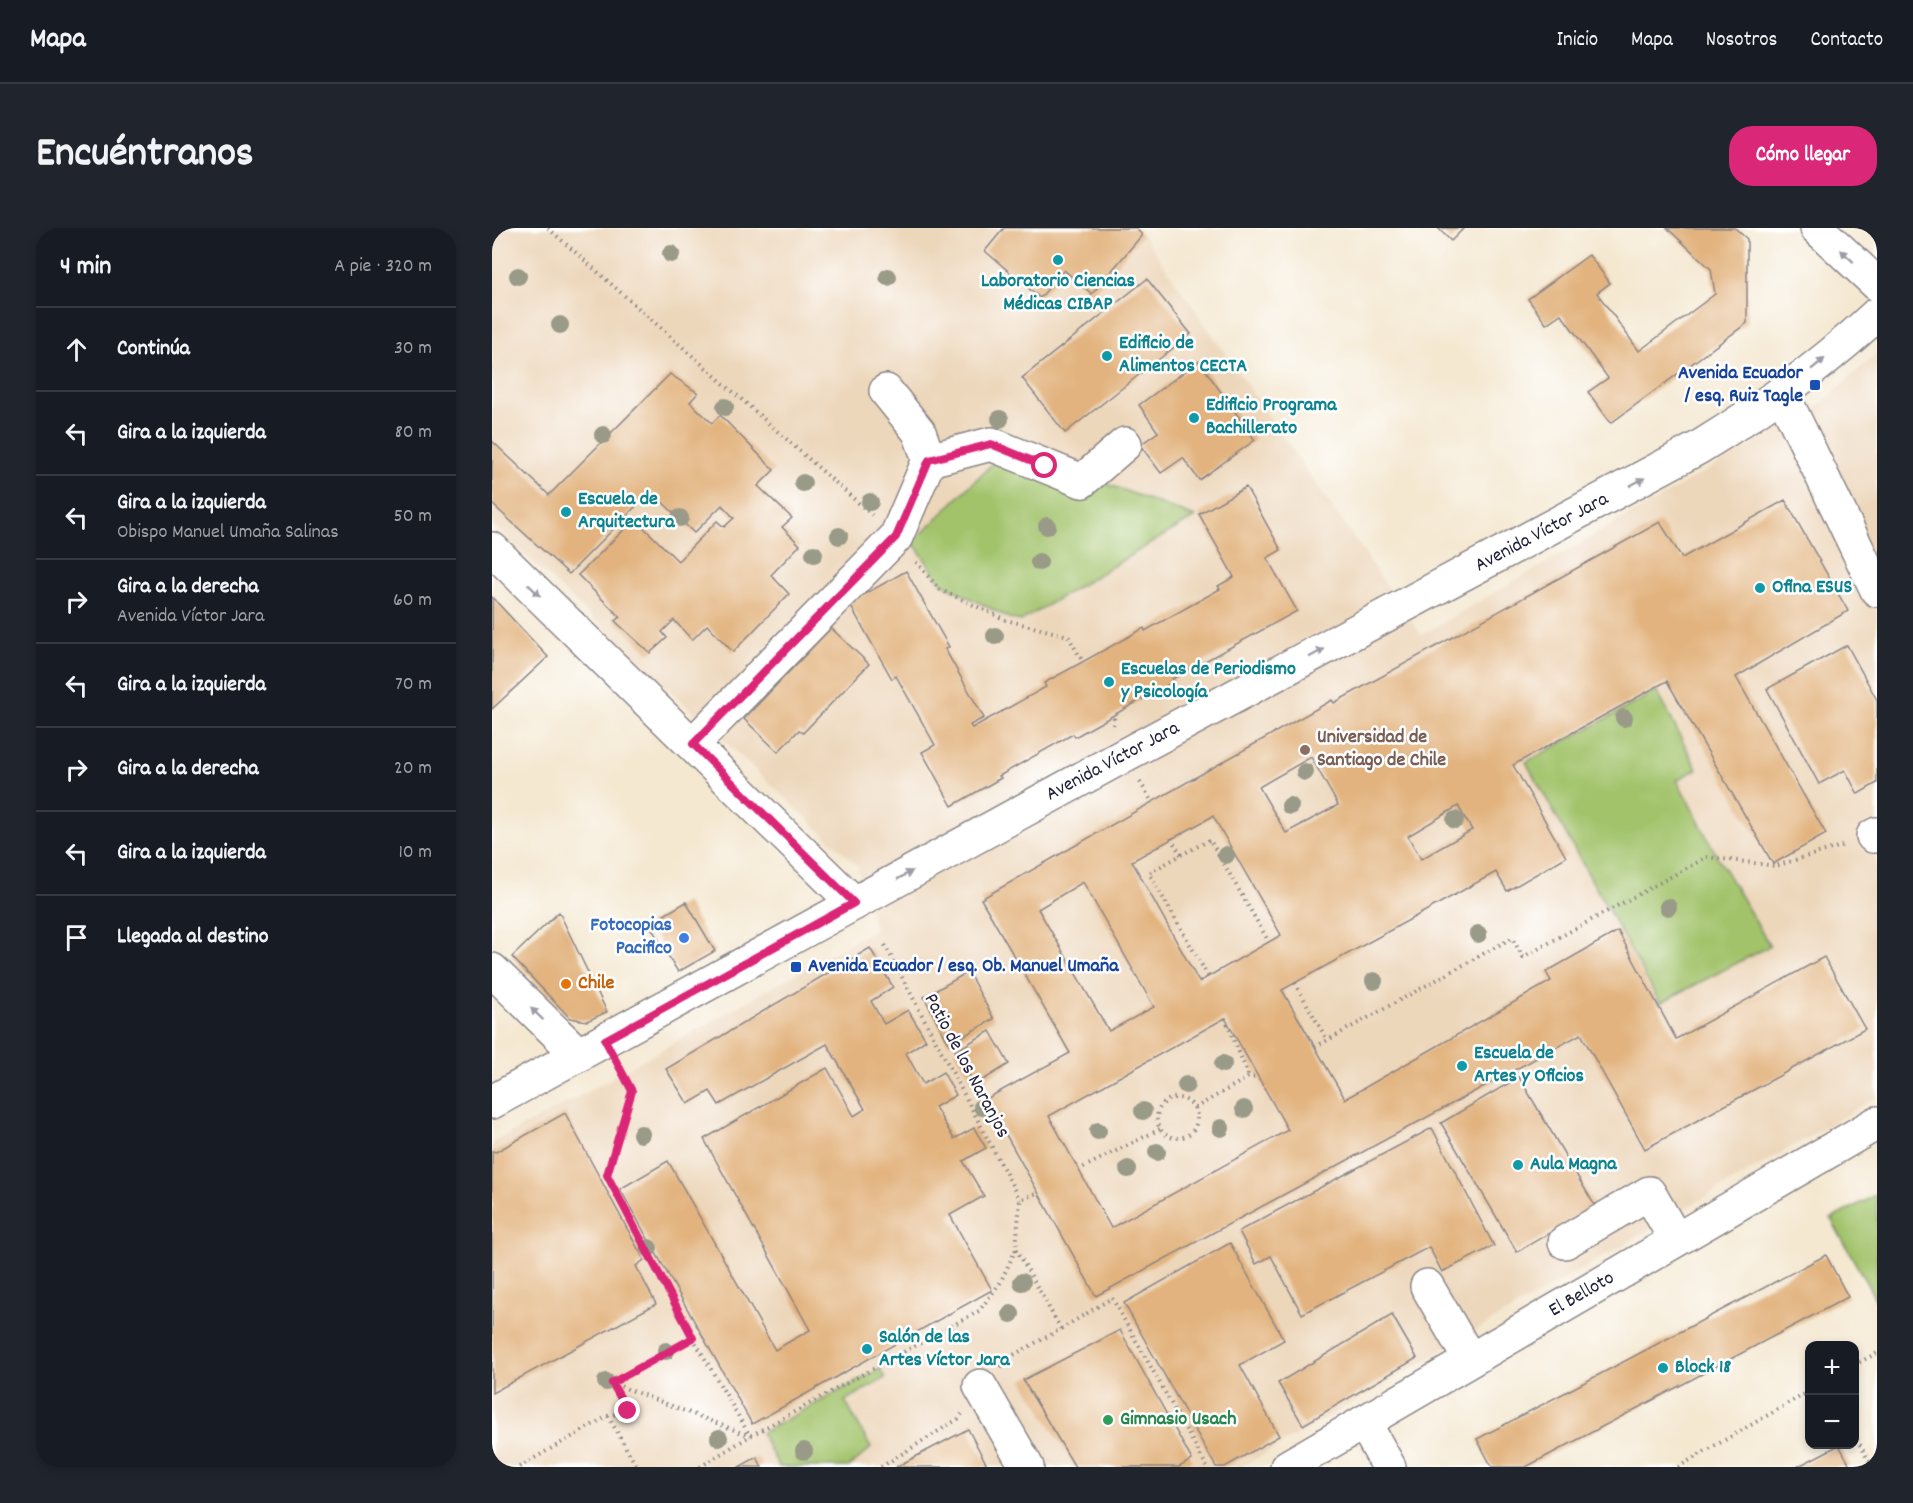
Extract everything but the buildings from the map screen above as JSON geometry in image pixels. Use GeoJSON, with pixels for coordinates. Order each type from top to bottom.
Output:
{"type":"FeatureCollection","features":[{"type":"Feature","properties":{"kind":"main road"},"geometry":{"type":"LineString","coordinates":[[1817,228],[1877,284]]}},
{"type":"Feature","properties":{"kind":"main road","name":"Avenida Víctor Jara"},"geometry":{"type":"LineString","coordinates":[[492,1102],[1125,755],[1655,472],[1741,422],[1782,393],[1876,316]]}},
{"type":"Feature","properties":{"kind":"main road"},"geometry":{"type":"LineString","coordinates":[[693,744],[896,537],[929,460],[920,432],[886,391]]}},
{"type":"Feature","properties":{"kind":"main road"},"geometry":{"type":"LineString","coordinates":[[1782,393],[1877,590]]}},
{"type":"Feature","properties":{"kind":"main road"},"geometry":{"type":"LineString","coordinates":[[929,460],[991,444],[1082,481],[1125,444]]}},
{"type":"Feature","properties":{"kind":"main road"},"geometry":{"type":"LineString","coordinates":[[492,549],[854,903]]}},
{"type":"Feature","properties":{"kind":"main road"},"geometry":{"type":"LineString","coordinates":[[492,970],[592,1047]]}},
{"type":"Feature","properties":{"kind":"main road","name":"El Belloto"},"geometry":{"type":"LineString","coordinates":[[1287,1467],[1877,1123]]}},
{"type":"Feature","properties":{"kind":"main road"},"geometry":{"type":"LineString","coordinates":[[1565,1242],[1649,1193],[1676,1240]]}},
{"type":"Feature","properties":{"kind":"main road"},"geometry":{"type":"LineString","coordinates":[[1427,1286],[1470,1360]]}},
{"type":"Feature","properties":{"kind":"main road"},"geometry":{"type":"LineString","coordinates":[[981,1388],[1027,1467]]}},
{"type":"Feature","properties":{"kind":"main road"},"geometry":{"type":"LineString","coordinates":[[1364,1422],[1389,1467]]}},
{"type":"Feature","properties":{"kind":"path"},"geometry":{"type":"LineString","coordinates":[[548,228],[896,537],[939,589],[1006,620],[1068,636],[1083,662]]}},
{"type":"Feature","properties":{"kind":"path"},"geometry":{"type":"LineString","coordinates":[[1315,1047],[1512,938],[1522,957],[1707,856],[1776,866],[1875,835]]}},
{"type":"Feature","properties":{"kind":"path"},"geometry":{"type":"LineString","coordinates":[[1171,838],[1181,855]]}},
{"type":"Feature","properties":{"kind":"path"},"geometry":{"type":"LineString","coordinates":[[1208,976],[1149,873],[1181,855],[1210,840],[1269,942]]}},
{"type":"Feature","properties":{"kind":"path","name":"Patio de los Naranjos"},"geometry":{"type":"LineString","coordinates":[[885,945],[1020,1200]]}},
{"type":"Feature","properties":{"kind":"path"},"geometry":{"type":"LineString","coordinates":[[1295,983],[1327,1040]]}},
{"type":"Feature","properties":{"kind":"path"},"geometry":{"type":"LineString","coordinates":[[1225,1018],[1249,1077]]}},
{"type":"Feature","properties":{"kind":"path"},"geometry":{"type":"LineString","coordinates":[[592,1047],[632,1091],[607,1175],[693,1338],[750,1436]]}},
{"type":"Feature","properties":{"kind":"path"},"geometry":{"type":"LineString","coordinates":[[1196,1108],[1249,1077],[1259,1078]]}},
{"type":"Feature","properties":{"kind":"path"},"geometry":{"type":"LineString","coordinates":[[1182,1098],[1188,1100],[1196,1108],[1197,1123],[1189,1134],[1174,1139],[1160,1129],[1155,1119],[1157,1112],[1167,1101],[1182,1098]]}},
{"type":"Feature","properties":{"kind":"path"},"geometry":{"type":"LineString","coordinates":[[1078,1170],[1160,1129]]}},
{"type":"Feature","properties":{"kind":"path"},"geometry":{"type":"LineString","coordinates":[[700,1467],[750,1436],[978,1311],[1000,1283],[1016,1249],[1020,1200],[1037,1193]]}},
{"type":"Feature","properties":{"kind":"path"},"geometry":{"type":"LineString","coordinates":[[1016,1249],[1061,1329]]}},
{"type":"Feature","properties":{"kind":"path"},"geometry":{"type":"LineString","coordinates":[[881,1467],[958,1419],[981,1388],[1008,1358],[1112,1298],[1207,1467]]}},
{"type":"Feature","properties":{"kind":"path"},"geometry":{"type":"LineString","coordinates":[[612,1383],[693,1338]]}},
{"type":"Feature","properties":{"kind":"path"},"geometry":{"type":"LineString","coordinates":[[1859,1362],[1877,1353]]}},
{"type":"Feature","properties":{"kind":"path"},"geometry":{"type":"LineString","coordinates":[[612,1383],[750,1436]]}},
{"type":"Feature","properties":{"kind":"path"},"geometry":{"type":"LineString","coordinates":[[519,1467],[608,1416],[628,1411],[612,1383]]}},
{"type":"Feature","properties":{"kind":"path"},"geometry":{"type":"LineString","coordinates":[[1678,1467],[1805,1393]]}},
{"type":"Feature","properties":{"kind":"path"},"geometry":{"type":"LineString","coordinates":[[608,1416],[637,1467]]}},
{"type":"Feature","properties":{"kind":"path"},"geometry":{"type":"LineString","coordinates":[[1859,1443],[1872,1467]]}},
{"type":"Feature","properties":{"kind":"shaded area","name":"Universidad de Santiago de Chile"},"geometry":{"type":"Polygon","coordinates":[[[492,228],[1138,228],[1421,635],[1819,406],[1877,353],[1877,1097],[1242,1467],[492,1467],[492,1143],[575,1099],[875,929],[857,865],[492,524],[492,228]]]}},
{"type":"Feature","properties":{"kind":"green space"},"geometry":{"type":"Polygon","coordinates":[[[1000,456],[1090,499],[1102,482],[1195,517],[1021,621],[1009,618],[941,583],[913,542],[1000,456]]]}},
{"type":"Feature","properties":{"kind":"green space"},"geometry":{"type":"Polygon","coordinates":[[[1657,691],[1697,769],[1677,780],[1718,858],[1770,946],[1660,1003],[1526,762],[1657,691]]]}},
{"type":"Feature","properties":{"kind":"green space"},"geometry":{"type":"Polygon","coordinates":[[[1877,1194],[1877,1302],[1831,1219],[1877,1194]]]}},
{"type":"Feature","properties":{"kind":"green space"},"geometry":{"type":"Polygon","coordinates":[[[880,1369],[885,1378],[845,1401],[871,1448],[849,1467],[779,1467],[761,1433],[880,1369]]]}},
{"type":"Feature","properties":{"kind":"place","name":"Laboratorio Ciencias Médicas CIBAP"},"geometry":{"type":"Point","coordinates":[1058,260]}},
{"type":"Feature","properties":{"kind":"place","name":"Edificio de Alimentos CECTA"},"geometry":{"type":"Point","coordinates":[1107,356]}},
{"type":"Feature","properties":{"kind":"place","name":"Avenida Ecuador / esq. Ruiz Tagle"},"geometry":{"type":"Point","coordinates":[1815,385]}},
{"type":"Feature","properties":{"kind":"place","name":"Edificio Programa Bachillerato"},"geometry":{"type":"Point","coordinates":[1194,418]}},
{"type":"Feature","properties":{"kind":"place","name":"Escuela de Arquitectura"},"geometry":{"type":"Point","coordinates":[566,512]}},
{"type":"Feature","properties":{"kind":"place","name":"Ofina ESUS"},"geometry":{"type":"Point","coordinates":[1760,588]}},
{"type":"Feature","properties":{"kind":"place","name":"Escuelas de Periodismo y Psicología"},"geometry":{"type":"Point","coordinates":[1109,682]}},
{"type":"Feature","properties":{"kind":"place","name":"Universidad de Santiago de Chile"},"geometry":{"type":"Point","coordinates":[1305,750]}},
{"type":"Feature","properties":{"kind":"place","name":"Fotocopias Pacifico"},"geometry":{"type":"Point","coordinates":[684,938]}},
{"type":"Feature","properties":{"kind":"place","name":"Avenida Ecuador / esq. Ob. Manuel Umaña"},"geometry":{"type":"Point","coordinates":[796,967]}},
{"type":"Feature","properties":{"kind":"place","name":"Chile"},"geometry":{"type":"Point","coordinates":[566,984]}},
{"type":"Feature","properties":{"kind":"place","name":"Escuela de Artes y Oficios"},"geometry":{"type":"Point","coordinates":[1462,1066]}},
{"type":"Feature","properties":{"kind":"place","name":"Aula Magna"},"geometry":{"type":"Point","coordinates":[1518,1165]}},
{"type":"Feature","properties":{"kind":"place","name":"Salón de las Artes Víctor Jara"},"geometry":{"type":"Point","coordinates":[867,1349]}},
{"type":"Feature","properties":{"kind":"place","name":"Block 18"},"geometry":{"type":"Point","coordinates":[1663,1368]}},
{"type":"Feature","properties":{"kind":"place","name":"Gimnasio Usach"},"geometry":{"type":"Point","coordinates":[1108,1420]}},
{"type":"Feature","properties":{"kind":"route"},"geometry":{"type":"LineString","coordinates":[[628,1411],[612,1383],[693,1338],[607,1175],[632,1091],[605,1040],[854,903],[693,744],[896,537],[929,460],[991,444],[1045,466]]}}]}
